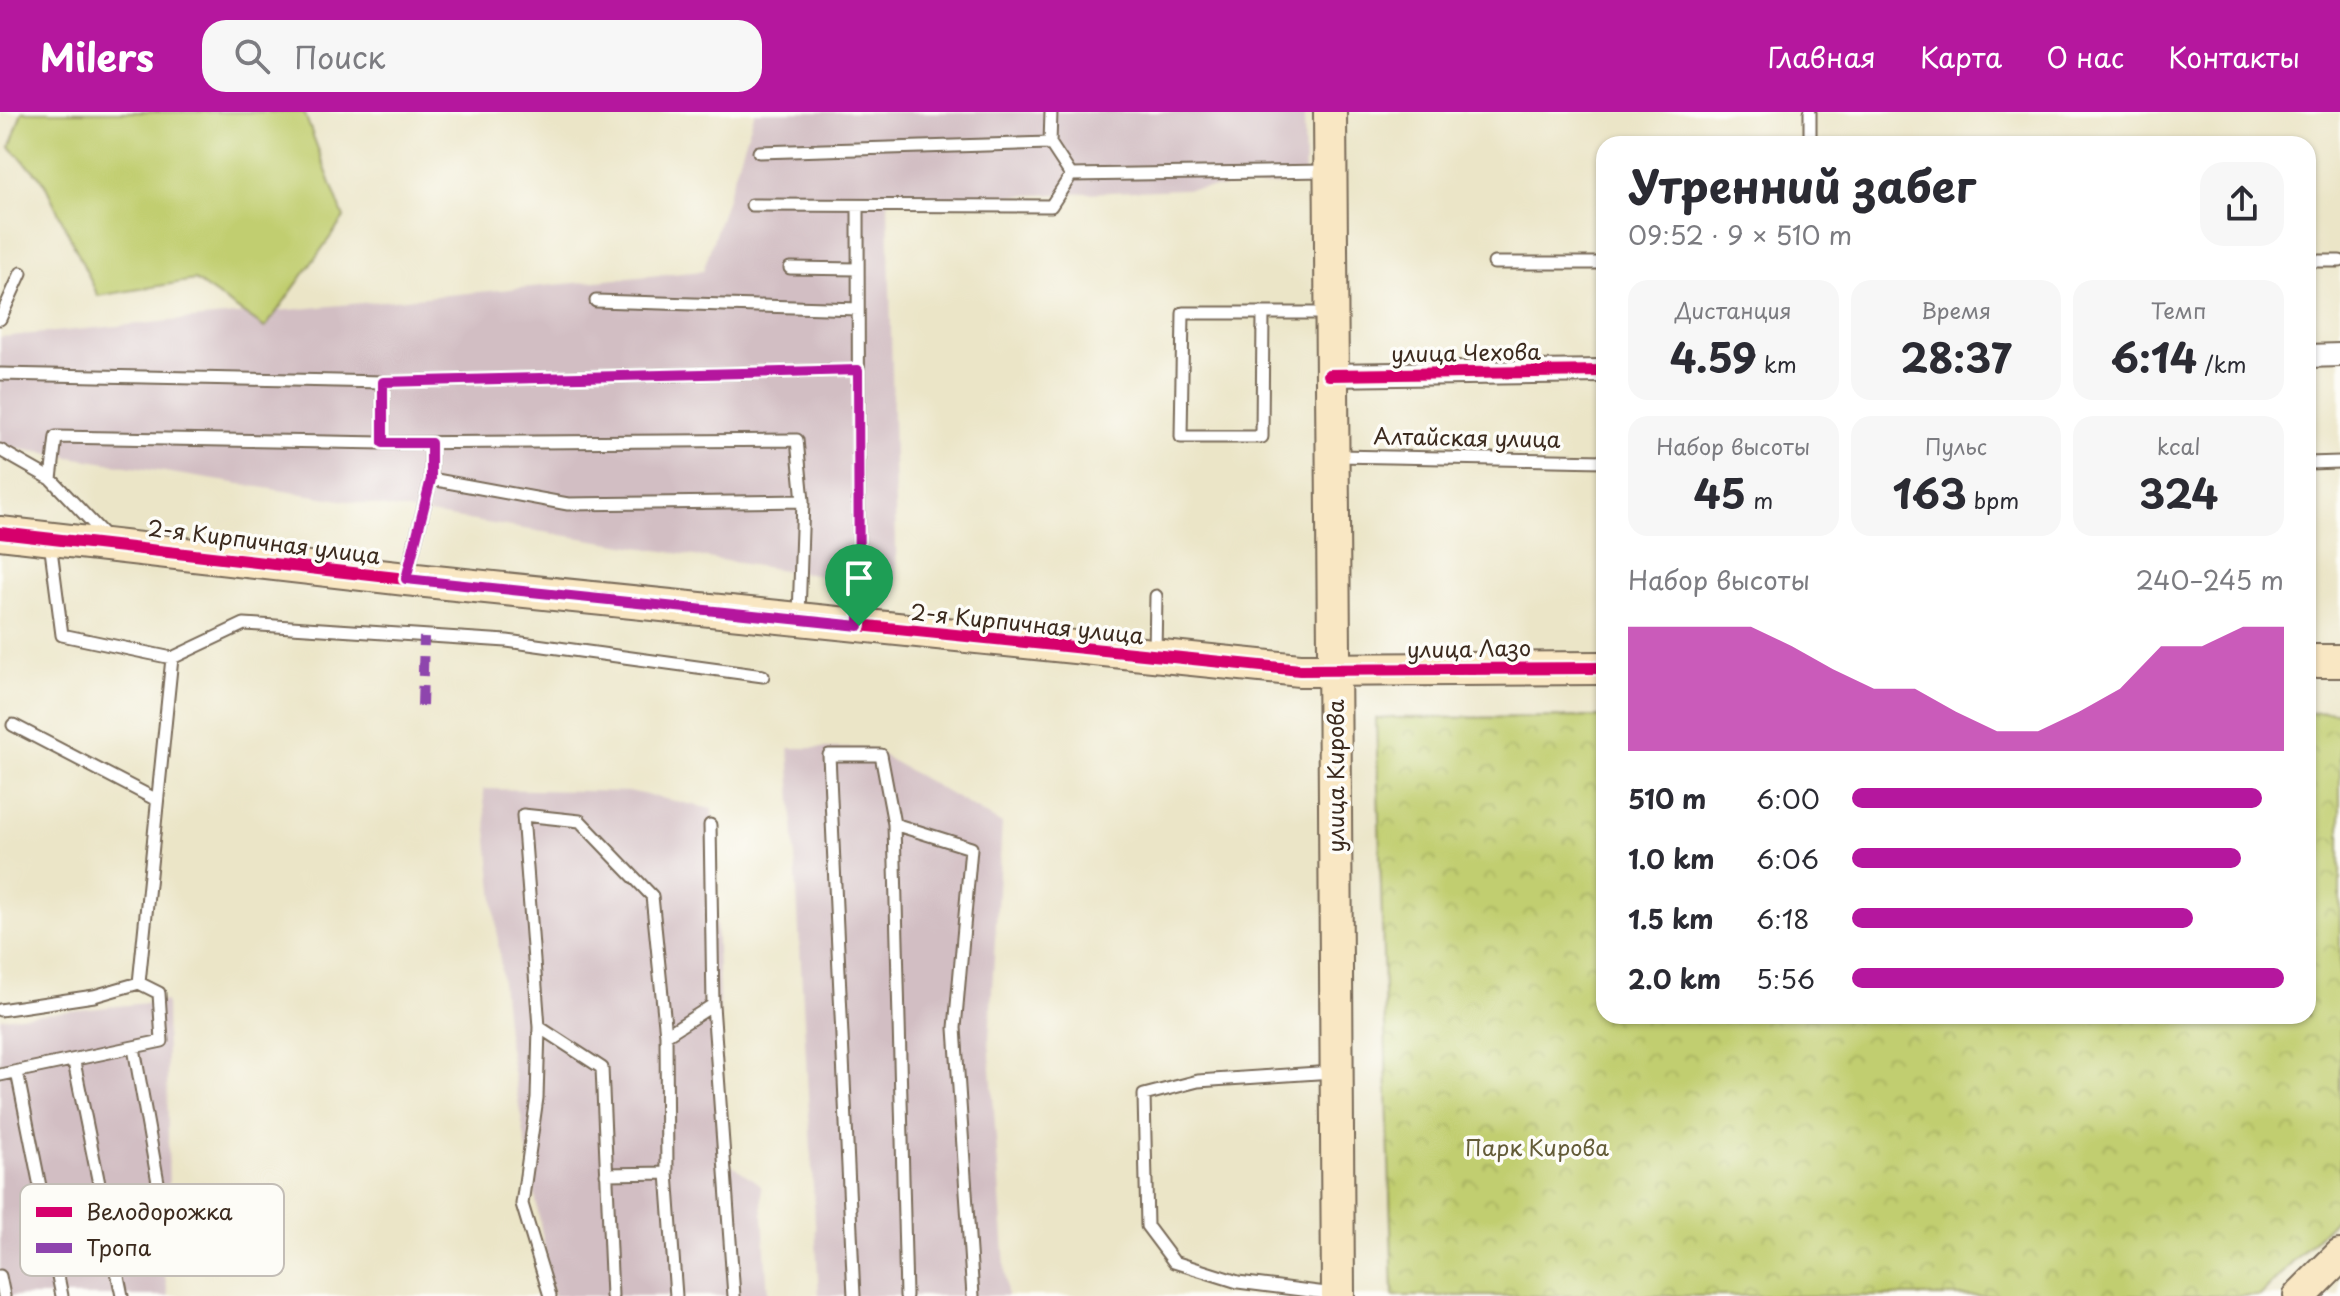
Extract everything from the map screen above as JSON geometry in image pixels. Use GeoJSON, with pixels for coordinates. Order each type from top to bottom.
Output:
{"type":"FeatureCollection","features":[{"type":"Feature","properties":{"kind":"street","name":"улица Кирова"},"geometry":{"type":"LineString","coordinates":[[1330,112],[1329,375],[1335,671],[1338,1295]]}},
{"type":"Feature","properties":{"kind":"street"},"geometry":{"type":"LineString","coordinates":[[2316,356],[2340,355]]}},
{"type":"Feature","properties":{"kind":"street","name":"улица Чехова"},"geometry":{"type":"LineString","coordinates":[[1329,375],[1596,371]]}},
{"type":"Feature","properties":{"kind":"street","name":"2-я Кирпичная улица"},"geometry":{"type":"LineString","coordinates":[[0,533],[1155,658],[1335,671]]}},
{"type":"Feature","properties":{"kind":"street"},"geometry":{"type":"LineString","coordinates":[[2316,661],[2340,661]]}},
{"type":"Feature","properties":{"kind":"street","name":"улица Лазо"},"geometry":{"type":"LineString","coordinates":[[1335,671],[1596,668]]}},
{"type":"Feature","properties":{"kind":"street"},"geometry":{"type":"LineString","coordinates":[[2300,1296],[2340,1256]]}},
{"type":"Feature","properties":{"kind":"lane"},"geometry":{"type":"LineString","coordinates":[[1051,112],[1050,143],[1071,175]]}},
{"type":"Feature","properties":{"kind":"lane"},"geometry":{"type":"LineString","coordinates":[[1810,112],[1810,136]]}},
{"type":"Feature","properties":{"kind":"lane"},"geometry":{"type":"LineString","coordinates":[[759,152],[1050,143]]}},
{"type":"Feature","properties":{"kind":"lane"},"geometry":{"type":"LineString","coordinates":[[1071,175],[1331,171]]}},
{"type":"Feature","properties":{"kind":"lane"},"geometry":{"type":"LineString","coordinates":[[752,205],[858,208],[1051,206],[1071,175]]}},
{"type":"Feature","properties":{"kind":"lane"},"geometry":{"type":"LineString","coordinates":[[858,208],[859,626]]}},
{"type":"Feature","properties":{"kind":"lane"},"geometry":{"type":"LineString","coordinates":[[2316,261],[2340,261]]}},
{"type":"Feature","properties":{"kind":"lane"},"geometry":{"type":"LineString","coordinates":[[1494,263],[1596,263]]}},
{"type":"Feature","properties":{"kind":"lane"},"geometry":{"type":"LineString","coordinates":[[790,268],[858,269]]}},
{"type":"Feature","properties":{"kind":"lane"},"geometry":{"type":"LineString","coordinates":[[0,319],[21,273]]}},
{"type":"Feature","properties":{"kind":"lane"},"geometry":{"type":"LineString","coordinates":[[596,301],[858,309]]}},
{"type":"Feature","properties":{"kind":"lane"},"geometry":{"type":"LineString","coordinates":[[1263,313],[1262,437],[1181,437],[1183,313],[1263,313],[1329,313]]}},
{"type":"Feature","properties":{"kind":"lane"},"geometry":{"type":"LineString","coordinates":[[0,374],[383,382],[858,370]]}},
{"type":"Feature","properties":{"kind":"lane"},"geometry":{"type":"LineString","coordinates":[[383,382],[383,443]]}},
{"type":"Feature","properties":{"kind":"lane"},"geometry":{"type":"LineString","coordinates":[[51,479],[56,437],[383,443],[797,440],[803,501],[799,620]]}},
{"type":"Feature","properties":{"kind":"lane"},"geometry":{"type":"LineString","coordinates":[[406,579],[431,479],[431,443]]}},
{"type":"Feature","properties":{"kind":"lane"},"geometry":{"type":"LineString","coordinates":[[0,450],[51,479],[113,544]]}},
{"type":"Feature","properties":{"kind":"lane","name":"Алтайская улица"},"geometry":{"type":"LineString","coordinates":[[1330,456],[1596,461]]}},
{"type":"Feature","properties":{"kind":"lane"},"geometry":{"type":"LineString","coordinates":[[2316,463],[2340,462]]}},
{"type":"Feature","properties":{"kind":"lane"},"geometry":{"type":"LineString","coordinates":[[431,479],[568,504],[803,501]]}},
{"type":"Feature","properties":{"kind":"lane"},"geometry":{"type":"LineString","coordinates":[[49,538],[62,635],[172,658],[244,624],[507,641],[763,676]]}},
{"type":"Feature","properties":{"kind":"lane"},"geometry":{"type":"LineString","coordinates":[[1155,658],[1156,596]]}},
{"type":"Feature","properties":{"kind":"lane"},"geometry":{"type":"LineString","coordinates":[[139,983],[155,799],[172,658]]}},
{"type":"Feature","properties":{"kind":"lane"},"geometry":{"type":"LineString","coordinates":[[13,725],[155,799]]}},
{"type":"Feature","properties":{"kind":"lane"},"geometry":{"type":"LineString","coordinates":[[854,1296],[829,755],[881,755],[894,824],[906,1296]]}},
{"type":"Feature","properties":{"kind":"lane"},"geometry":{"type":"LineString","coordinates":[[550,1296],[522,1204],[537,1098],[539,1027],[523,815],[580,821],[652,896],[666,1035],[667,1173],[676,1296]]}},
{"type":"Feature","properties":{"kind":"lane"},"geometry":{"type":"LineString","coordinates":[[894,824],[971,848],[955,1028],[973,1296]]}},
{"type":"Feature","properties":{"kind":"lane"},"geometry":{"type":"LineString","coordinates":[[710,825],[713,1005],[734,1296]]}},
{"type":"Feature","properties":{"kind":"lane"},"geometry":{"type":"LineString","coordinates":[[0,1010],[94,996],[139,983],[159,993],[162,1041],[74,1062],[0,1075]]}},
{"type":"Feature","properties":{"kind":"lane"},"geometry":{"type":"LineString","coordinates":[[666,1035],[713,1005]]}},
{"type":"Feature","properties":{"kind":"lane"},"geometry":{"type":"LineString","coordinates":[[539,1027],[602,1068],[612,1296]]}},
{"type":"Feature","properties":{"kind":"lane"},"geometry":{"type":"LineString","coordinates":[[134,1048],[158,1184]]}},
{"type":"Feature","properties":{"kind":"lane"},"geometry":{"type":"LineString","coordinates":[[74,1062],[99,1184]]}},
{"type":"Feature","properties":{"kind":"lane"},"geometry":{"type":"LineString","coordinates":[[17,1072],[40,1184]]}},
{"type":"Feature","properties":{"kind":"lane"},"geometry":{"type":"LineString","coordinates":[[1337,1072],[1198,1081],[1144,1095],[1147,1226],[1174,1262],[1238,1282],[1338,1295]]}},
{"type":"Feature","properties":{"kind":"lane"},"geometry":{"type":"LineString","coordinates":[[606,1174],[667,1173]]}},
{"type":"Feature","properties":{"kind":"lane"},"geometry":{"type":"LineString","coordinates":[[0,1276],[4,1296]]}},
{"type":"Feature","properties":{"kind":"lane"},"geometry":{"type":"LineString","coordinates":[[58,1276],[62,1296]]}},
{"type":"Feature","properties":{"kind":"lane"},"geometry":{"type":"LineString","coordinates":[[118,1276],[122,1296]]}},
{"type":"Feature","properties":{"kind":"shaded area"},"geometry":{"type":"Polygon","coordinates":[[[755,112],[1304,112],[1305,184],[888,201],[897,588],[0,446],[0,337],[703,271],[755,112]]]}},
{"type":"Feature","properties":{"kind":"shaded area"},"geometry":{"type":"Polygon","coordinates":[[[789,748],[870,748],[1002,824],[989,1040],[1007,1296],[819,1296],[789,748]]]}},
{"type":"Feature","properties":{"kind":"shaded area"},"geometry":{"type":"Polygon","coordinates":[[[483,789],[633,792],[712,809],[725,1160],[761,1185],[768,1296],[553,1296],[508,1043],[483,789]]]}},
{"type":"Feature","properties":{"kind":"shaded area"},"geometry":{"type":"Polygon","coordinates":[[[166,1001],[169,1184],[20,1184],[20,1276],[165,1276],[169,1296],[0,1296],[0,1018],[166,1001]]]}},
{"type":"Feature","properties":{"kind":"green space"},"geometry":{"type":"Polygon","coordinates":[[[22,112],[304,112],[344,218],[265,328],[195,280],[98,296],[43,180],[10,147],[22,112]]]}},
{"type":"Feature","properties":{"kind":"green space","name":"Парк Кирова"},"geometry":{"type":"Polygon","coordinates":[[[2340,712],[2340,1214],[2260,1296],[1393,1296],[1376,718],[1596,717],[1596,1024],[2316,1024],[2316,713],[2340,712]]]}},
{"type":"Feature","properties":{"kind":"marked path"},"geometry":{"type":"LineString","coordinates":[[422,706],[424,637]]}},
{"type":"Feature","properties":{"kind":"cycle path"},"geometry":{"type":"LineString","coordinates":[[1329,375],[1596,371]]}},
{"type":"Feature","properties":{"kind":"cycle path"},"geometry":{"type":"LineString","coordinates":[[0,533],[406,579],[1300,670],[1596,668]]}},
{"type":"Feature","properties":{"kind":"route"},"geometry":{"type":"LineString","coordinates":[[858,370],[859,626],[406,579],[431,479],[431,443],[383,443],[383,382],[858,370]]}}]}
